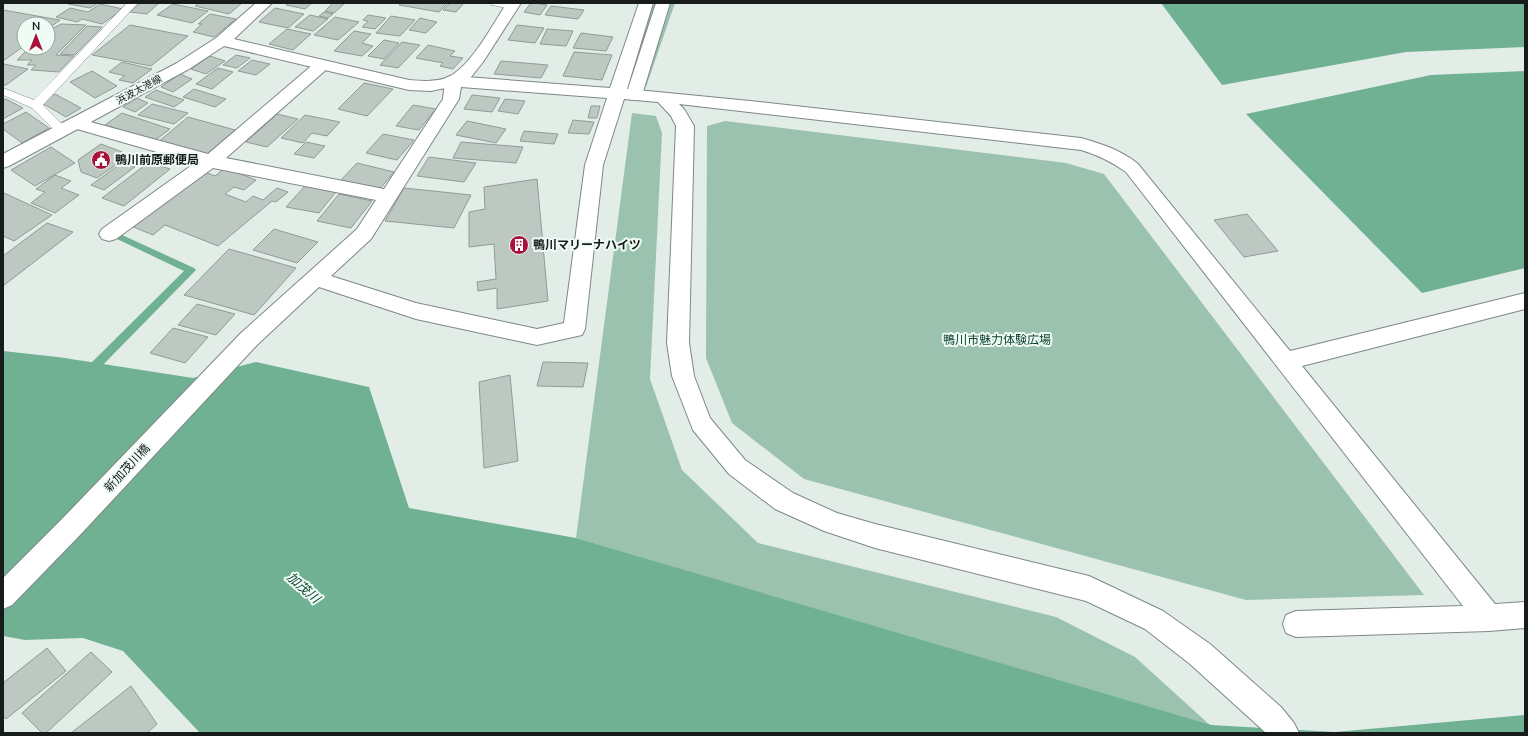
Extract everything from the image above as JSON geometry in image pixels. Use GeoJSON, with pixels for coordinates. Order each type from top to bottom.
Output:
{"type":"FeatureCollection","features":[{"type":"Feature","properties":{"kind":"street","name":"浜波太港線"},"geometry":{"type":"LineString","coordinates":[[3,162],[183,66],[222,41],[265,3]]}},
{"type":"Feature","properties":{"kind":"street"},"geometry":{"type":"LineString","coordinates":[[625,94],[646,3]]}},
{"type":"Feature","properties":{"kind":"street"},"geometry":{"type":"LineString","coordinates":[[316,279],[416,310],[537,337],[574,329],[594,165],[663,3]]}},
{"type":"Feature","properties":{"kind":"street"},"geometry":{"type":"LineString","coordinates":[[453,81],[465,74],[475,62],[513,4]]}},
{"type":"Feature","properties":{"kind":"street"},"geometry":{"type":"LineString","coordinates":[[222,41],[322,66],[408,85],[431,85],[453,81],[663,97],[1081,144],[1100,149],[1119,158],[1132,168],[1488,618]]}},
{"type":"Feature","properties":{"kind":"street"},"geometry":{"type":"LineString","coordinates":[[109,234],[210,162],[322,66]]}},
{"type":"Feature","properties":{"kind":"street","name":"新加茂川橋"},"geometry":{"type":"LineString","coordinates":[[3,596],[71,527],[249,339],[364,234],[451,99],[453,81]]}},
{"type":"Feature","properties":{"kind":"street"},"geometry":{"type":"LineString","coordinates":[[663,97],[678,113],[685,126],[678,343],[683,376],[701,424],[737,467],[784,501],[833,524],[875,536],[1089,589],[1154,620],[1200,654],[1277,725]]}},
{"type":"Feature","properties":{"kind":"street"},"geometry":{"type":"LineString","coordinates":[[69,127],[210,162],[388,196]]}},
{"type":"Feature","properties":{"kind":"street"},"geometry":{"type":"LineString","coordinates":[[1285,361],[1525,301]]}},
{"type":"Feature","properties":{"kind":"street"},"geometry":{"type":"LineString","coordinates":[[1296,624],[1488,618],[1525,615]]}},
{"type":"Feature","properties":{"kind":"lane"},"geometry":{"type":"LineString","coordinates":[[36,105],[133,3]]}},
{"type":"Feature","properties":{"kind":"lane"},"geometry":{"type":"LineString","coordinates":[[496,3],[513,4]]}},
{"type":"Feature","properties":{"kind":"lane"},"geometry":{"type":"LineString","coordinates":[[3,91],[36,105],[69,127]]}},
{"type":"Feature","properties":{"kind":"green space"},"geometry":{"type":"Polygon","coordinates":[[[654,3],[675,3],[646,87],[627,82],[654,3]]]}},
{"type":"Feature","properties":{"kind":"green space"},"geometry":{"type":"Polygon","coordinates":[[[632,113],[656,116],[662,133],[650,379],[682,470],[758,543],[1056,617],[1135,657],[1211,726],[576,538],[632,113]]]}},
{"type":"Feature","properties":{"kind":"green space","name":"鴨川市魅力体験広場"},"geometry":{"type":"Polygon","coordinates":[[[725,121],[1066,163],[1104,174],[1424,595],[1246,600],[804,479],[732,423],[706,358],[707,126],[725,121]]]}},
{"type":"Feature","properties":{"kind":"water"},"geometry":{"type":"Polygon","coordinates":[[[1161,3],[1525,3],[1525,47],[1406,52],[1222,85],[1161,3]]]}},
{"type":"Feature","properties":{"kind":"water"},"geometry":{"type":"Polygon","coordinates":[[[1525,71],[1525,268],[1422,293],[1246,114],[1431,75],[1525,71]]]}},
{"type":"Feature","properties":{"kind":"water","name":"加茂川"},"geometry":{"type":"Polygon","coordinates":[[[3,351],[58,357],[193,378],[256,362],[369,387],[409,508],[576,538],[1211,725],[1335,732],[1525,715],[1525,733],[200,733],[123,651],[83,638],[25,640],[3,636],[3,351]]]}},
{"type":"Feature","properties":{"kind":"building"},"geometry":{"type":"Polygon","coordinates":[[[98,3],[90,8],[68,4],[98,3]]]}},
{"type":"Feature","properties":{"kind":"building"},"geometry":{"type":"Polygon","coordinates":[[[140,3],[159,3],[147,14],[130,12],[140,3]]]}},
{"type":"Feature","properties":{"kind":"building"},"geometry":{"type":"Polygon","coordinates":[[[199,3],[242,3],[229,14],[195,6],[199,3]]]}},
{"type":"Feature","properties":{"kind":"building"},"geometry":{"type":"Polygon","coordinates":[[[288,3],[312,3],[305,9],[286,5],[288,3]]]}},
{"type":"Feature","properties":{"kind":"building"},"geometry":{"type":"Polygon","coordinates":[[[333,3],[345,3],[334,13],[325,11],[333,3]]]}},
{"type":"Feature","properties":{"kind":"building"},"geometry":{"type":"Polygon","coordinates":[[[401,3],[448,3],[439,12],[399,5],[401,3]]]}},
{"type":"Feature","properties":{"kind":"building"},"geometry":{"type":"Polygon","coordinates":[[[450,3],[464,3],[456,12],[443,10],[450,3]]]}},
{"type":"Feature","properties":{"kind":"building"},"geometry":{"type":"Polygon","coordinates":[[[531,3],[547,5],[540,15],[524,12],[531,3]]]}},
{"type":"Feature","properties":{"kind":"building"},"geometry":{"type":"Polygon","coordinates":[[[100,4],[123,9],[102,24],[82,19],[77,22],[56,17],[70,8],[88,12],[100,4]]]}},
{"type":"Feature","properties":{"kind":"building"},"geometry":{"type":"Polygon","coordinates":[[[173,4],[208,11],[192,23],[157,15],[173,4]]]}},
{"type":"Feature","properties":{"kind":"building"},"geometry":{"type":"Polygon","coordinates":[[[551,6],[584,10],[578,19],[545,15],[551,6]]]}},
{"type":"Feature","properties":{"kind":"building"},"geometry":{"type":"Polygon","coordinates":[[[275,8],[304,14],[288,28],[259,22],[275,8]]]}},
{"type":"Feature","properties":{"kind":"building"},"geometry":{"type":"Polygon","coordinates":[[[3,10],[37,16],[16,16],[16,52],[3,61],[3,10]]]}},
{"type":"Feature","properties":{"kind":"building"},"geometry":{"type":"Polygon","coordinates":[[[324,12],[333,14],[328,18],[319,16],[324,12]]]}},
{"type":"Feature","properties":{"kind":"building"},"geometry":{"type":"Polygon","coordinates":[[[210,14],[236,19],[214,37],[193,32],[202,24],[198,24],[210,14]]]}},
{"type":"Feature","properties":{"kind":"building"},"geometry":{"type":"Polygon","coordinates":[[[310,15],[328,19],[313,31],[295,27],[310,15]]]}},
{"type":"Feature","properties":{"kind":"building"},"geometry":{"type":"Polygon","coordinates":[[[368,15],[386,18],[375,29],[362,27],[368,21],[363,20],[368,15]]]}},
{"type":"Feature","properties":{"kind":"building"},"geometry":{"type":"Polygon","coordinates":[[[391,16],[415,20],[400,36],[376,33],[391,16]]]}},
{"type":"Feature","properties":{"kind":"building"},"geometry":{"type":"Polygon","coordinates":[[[335,17],[359,22],[338,40],[314,35],[335,17]]]}},
{"type":"Feature","properties":{"kind":"building"},"geometry":{"type":"Polygon","coordinates":[[[420,18],[437,22],[426,33],[409,30],[420,18]]]}},
{"type":"Feature","properties":{"kind":"building"},"geometry":{"type":"Polygon","coordinates":[[[61,24],[86,25],[56,55],[56,27],[61,24]]]}},
{"type":"Feature","properties":{"kind":"building"},"geometry":{"type":"Polygon","coordinates":[[[130,25],[188,36],[151,66],[92,55],[130,25]]]}},
{"type":"Feature","properties":{"kind":"building"},"geometry":{"type":"Polygon","coordinates":[[[517,25],[544,28],[535,43],[508,40],[517,25]]]}},
{"type":"Feature","properties":{"kind":"building"},"geometry":{"type":"Polygon","coordinates":[[[87,26],[102,27],[75,55],[60,54],[87,26]]]}},
{"type":"Feature","properties":{"kind":"building"},"geometry":{"type":"Polygon","coordinates":[[[287,29],[311,34],[293,50],[269,44],[287,29]]]}},
{"type":"Feature","properties":{"kind":"building"},"geometry":{"type":"Polygon","coordinates":[[[547,29],[573,31],[566,46],[540,44],[547,29]]]}},
{"type":"Feature","properties":{"kind":"building"},"geometry":{"type":"Polygon","coordinates":[[[354,31],[371,34],[362,43],[373,46],[362,56],[334,51],[354,31]]]}},
{"type":"Feature","properties":{"kind":"building"},"geometry":{"type":"Polygon","coordinates":[[[581,33],[613,37],[606,51],[573,48],[581,33]]]}},
{"type":"Feature","properties":{"kind":"building"},"geometry":{"type":"Polygon","coordinates":[[[384,40],[399,43],[384,59],[368,56],[384,40]]]}},
{"type":"Feature","properties":{"kind":"building"},"geometry":{"type":"Polygon","coordinates":[[[402,42],[420,45],[398,68],[380,65],[402,42]]]}},
{"type":"Feature","properties":{"kind":"building"},"geometry":{"type":"Polygon","coordinates":[[[428,45],[455,51],[450,56],[463,58],[453,69],[440,66],[443,63],[416,58],[428,45]]]}},
{"type":"Feature","properties":{"kind":"building"},"geometry":{"type":"Polygon","coordinates":[[[574,52],[612,55],[602,80],[563,76],[574,52]]]}},
{"type":"Feature","properties":{"kind":"building"},"geometry":{"type":"Polygon","coordinates":[[[236,55],[250,58],[237,68],[223,65],[236,55]]]}},
{"type":"Feature","properties":{"kind":"building"},"geometry":{"type":"Polygon","coordinates":[[[21,56],[74,56],[59,72],[31,70],[36,65],[27,65],[32,60],[17,60],[21,56]]]}},
{"type":"Feature","properties":{"kind":"building"},"geometry":{"type":"Polygon","coordinates":[[[210,56],[225,61],[206,74],[191,69],[210,56]]]}},
{"type":"Feature","properties":{"kind":"building"},"geometry":{"type":"Polygon","coordinates":[[[252,60],[270,64],[256,75],[238,71],[252,60]]]}},
{"type":"Feature","properties":{"kind":"building"},"geometry":{"type":"Polygon","coordinates":[[[501,61],[548,65],[541,78],[494,74],[501,61]]]}},
{"type":"Feature","properties":{"kind":"building"},"geometry":{"type":"Polygon","coordinates":[[[122,62],[152,69],[133,83],[119,80],[125,76],[109,72],[122,62]]]}},
{"type":"Feature","properties":{"kind":"building"},"geometry":{"type":"Polygon","coordinates":[[[3,64],[28,69],[6,85],[3,85],[3,64]]]}},
{"type":"Feature","properties":{"kind":"building"},"geometry":{"type":"Polygon","coordinates":[[[218,68],[233,72],[212,89],[196,84],[218,68]]]}},
{"type":"Feature","properties":{"kind":"building"},"geometry":{"type":"Polygon","coordinates":[[[92,71],[117,86],[95,98],[70,82],[92,71]]]}},
{"type":"Feature","properties":{"kind":"building"},"geometry":{"type":"Polygon","coordinates":[[[180,74],[192,79],[173,92],[161,87],[180,74]]]}},
{"type":"Feature","properties":{"kind":"building"},"geometry":{"type":"Polygon","coordinates":[[[364,83],[393,89],[367,116],[338,109],[364,83]]]}},
{"type":"Feature","properties":{"kind":"building"},"geometry":{"type":"Polygon","coordinates":[[[194,89],[226,99],[215,107],[183,97],[194,89]]]}},
{"type":"Feature","properties":{"kind":"building"},"geometry":{"type":"Polygon","coordinates":[[[156,90],[184,100],[174,107],[145,97],[156,90]]]}},
{"type":"Feature","properties":{"kind":"building"},"geometry":{"type":"Polygon","coordinates":[[[55,94],[81,108],[66,117],[40,102],[55,94]]]}},
{"type":"Feature","properties":{"kind":"building"},"geometry":{"type":"Polygon","coordinates":[[[472,95],[500,98],[492,112],[464,109],[472,95]]]}},
{"type":"Feature","properties":{"kind":"building"},"geometry":{"type":"Polygon","coordinates":[[[137,98],[148,103],[135,112],[123,107],[137,98]]]}},
{"type":"Feature","properties":{"kind":"building"},"geometry":{"type":"Polygon","coordinates":[[[6,99],[23,108],[3,119],[3,100],[6,99]]]}},
{"type":"Feature","properties":{"kind":"building"},"geometry":{"type":"Polygon","coordinates":[[[505,99],[525,101],[518,114],[498,111],[505,99]]]}},
{"type":"Feature","properties":{"kind":"building"},"geometry":{"type":"Polygon","coordinates":[[[152,104],[188,113],[174,124],[138,115],[152,104]]]}},
{"type":"Feature","properties":{"kind":"building"},"geometry":{"type":"Polygon","coordinates":[[[413,105],[436,109],[419,130],[396,126],[413,105]]]}},
{"type":"Feature","properties":{"kind":"building"},"geometry":{"type":"Polygon","coordinates":[[[591,106],[600,106],[597,118],[588,118],[591,106]]]}},
{"type":"Feature","properties":{"kind":"building"},"geometry":{"type":"Polygon","coordinates":[[[26,112],[49,128],[22,143],[3,129],[3,124],[26,112]]]}},
{"type":"Feature","properties":{"kind":"building"},"geometry":{"type":"Polygon","coordinates":[[[122,113],[170,129],[154,141],[105,125],[122,113]]]}},
{"type":"Feature","properties":{"kind":"building"},"geometry":{"type":"Polygon","coordinates":[[[277,114],[298,119],[267,147],[246,142],[277,114]]]}},
{"type":"Feature","properties":{"kind":"building"},"geometry":{"type":"Polygon","coordinates":[[[305,115],[340,122],[327,136],[312,133],[303,143],[281,138],[305,115]]]}},
{"type":"Feature","properties":{"kind":"building"},"geometry":{"type":"Polygon","coordinates":[[[188,117],[235,130],[205,156],[157,143],[188,117]]]}},
{"type":"Feature","properties":{"kind":"building"},"geometry":{"type":"Polygon","coordinates":[[[573,120],[594,122],[589,134],[568,133],[573,120]]]}},
{"type":"Feature","properties":{"kind":"building"},"geometry":{"type":"Polygon","coordinates":[[[467,121],[506,129],[496,143],[456,135],[467,121]]]}},
{"type":"Feature","properties":{"kind":"building"},"geometry":{"type":"Polygon","coordinates":[[[524,131],[558,134],[554,144],[520,141],[524,131]]]}},
{"type":"Feature","properties":{"kind":"building"},"geometry":{"type":"Polygon","coordinates":[[[383,134],[414,140],[397,160],[366,153],[383,134]]]}},
{"type":"Feature","properties":{"kind":"building"},"geometry":{"type":"Polygon","coordinates":[[[306,142],[325,146],[314,158],[294,154],[306,142]]]}},
{"type":"Feature","properties":{"kind":"building"},"geometry":{"type":"Polygon","coordinates":[[[461,142],[523,147],[516,163],[453,158],[461,142]]]}},
{"type":"Feature","properties":{"kind":"building"},"geometry":{"type":"Polygon","coordinates":[[[101,144],[130,155],[97,178],[81,172],[78,160],[101,144]]]}},
{"type":"Feature","properties":{"kind":"building"},"geometry":{"type":"Polygon","coordinates":[[[51,147],[75,163],[35,186],[11,170],[51,147]]]}},
{"type":"Feature","properties":{"kind":"building"},"geometry":{"type":"Polygon","coordinates":[[[429,157],[476,163],[464,182],[417,176],[429,157]]]}},
{"type":"Feature","properties":{"kind":"building"},"geometry":{"type":"Polygon","coordinates":[[[123,162],[135,167],[104,190],[91,185],[123,162]]]}},
{"type":"Feature","properties":{"kind":"building"},"geometry":{"type":"Polygon","coordinates":[[[149,162],[170,169],[124,206],[102,198],[149,162]]]}},
{"type":"Feature","properties":{"kind":"building"},"geometry":{"type":"Polygon","coordinates":[[[357,163],[394,172],[379,190],[341,180],[357,163]]]}},
{"type":"Feature","properties":{"kind":"building"},"geometry":{"type":"Polygon","coordinates":[[[225,168],[256,180],[244,190],[234,187],[225,194],[246,202],[253,196],[263,200],[277,188],[288,192],[276,202],[272,201],[218,246],[165,225],[153,235],[131,226],[202,171],[215,176],[225,168]]]}},
{"type":"Feature","properties":{"kind":"building"},"geometry":{"type":"Polygon","coordinates":[[[55,175],[71,181],[61,188],[79,195],[55,213],[31,203],[45,192],[36,189],[55,175]]]}},
{"type":"Feature","properties":{"kind":"building","name":"鴨川マリーナハイツ"},"geometry":{"type":"Polygon","coordinates":[[[537,179],[548,301],[497,309],[497,288],[478,291],[477,282],[496,279],[494,244],[469,247],[469,212],[485,209],[484,187],[537,179]]]}},
{"type":"Feature","properties":{"kind":"building"},"geometry":{"type":"Polygon","coordinates":[[[305,186],[336,192],[319,213],[286,207],[305,186]]]}},
{"type":"Feature","properties":{"kind":"building"},"geometry":{"type":"Polygon","coordinates":[[[404,188],[471,195],[454,228],[385,221],[404,188]]]}},
{"type":"Feature","properties":{"kind":"building"},"geometry":{"type":"Polygon","coordinates":[[[4,193],[52,215],[14,241],[3,236],[4,193]]]}},
{"type":"Feature","properties":{"kind":"building"},"geometry":{"type":"Polygon","coordinates":[[[339,194],[372,201],[351,228],[317,221],[339,194]]]}},
{"type":"Feature","properties":{"kind":"building"},"geometry":{"type":"Polygon","coordinates":[[[1247,214],[1278,251],[1244,257],[1214,220],[1247,214]]]}},
{"type":"Feature","properties":{"kind":"building"},"geometry":{"type":"Polygon","coordinates":[[[47,223],[73,232],[3,286],[3,256],[47,223]]]}},
{"type":"Feature","properties":{"kind":"building"},"geometry":{"type":"Polygon","coordinates":[[[274,229],[318,242],[297,263],[253,250],[274,229]]]}},
{"type":"Feature","properties":{"kind":"building"},"geometry":{"type":"Polygon","coordinates":[[[229,249],[296,268],[254,315],[184,295],[229,249]]]}},
{"type":"Feature","properties":{"kind":"building"},"geometry":{"type":"Polygon","coordinates":[[[197,304],[235,314],[216,335],[178,325],[197,304]]]}},
{"type":"Feature","properties":{"kind":"building"},"geometry":{"type":"Polygon","coordinates":[[[173,328],[208,337],[185,363],[150,353],[173,328]]]}},
{"type":"Feature","properties":{"kind":"building"},"geometry":{"type":"Polygon","coordinates":[[[543,362],[588,363],[583,387],[537,386],[543,362]]]}},
{"type":"Feature","properties":{"kind":"building"},"geometry":{"type":"Polygon","coordinates":[[[510,375],[518,461],[484,468],[479,382],[510,375]]]}},
{"type":"Feature","properties":{"kind":"building"},"geometry":{"type":"Polygon","coordinates":[[[47,648],[66,671],[6,719],[3,715],[3,683],[47,648]]]}},
{"type":"Feature","properties":{"kind":"building"},"geometry":{"type":"Polygon","coordinates":[[[91,652],[112,672],[46,733],[42,733],[22,713],[91,652]]]}},
{"type":"Feature","properties":{"kind":"building"},"geometry":{"type":"Polygon","coordinates":[[[131,686],[157,724],[147,733],[71,733],[131,686]]]}},
{"type":"Feature","properties":{"kind":"waterway"},"geometry":{"type":"LineString","coordinates":[[88,373],[191,270],[120,237]]}},
{"type":"Feature","properties":{"kind":"place","name":"鴨川前原郵便局"},"geometry":{"type":"Point","coordinates":[101,160]}},
{"type":"Feature","properties":{"kind":"place","name":"鴨川マリーナハイツ"},"geometry":{"type":"Point","coordinates":[519,245]}}]}
